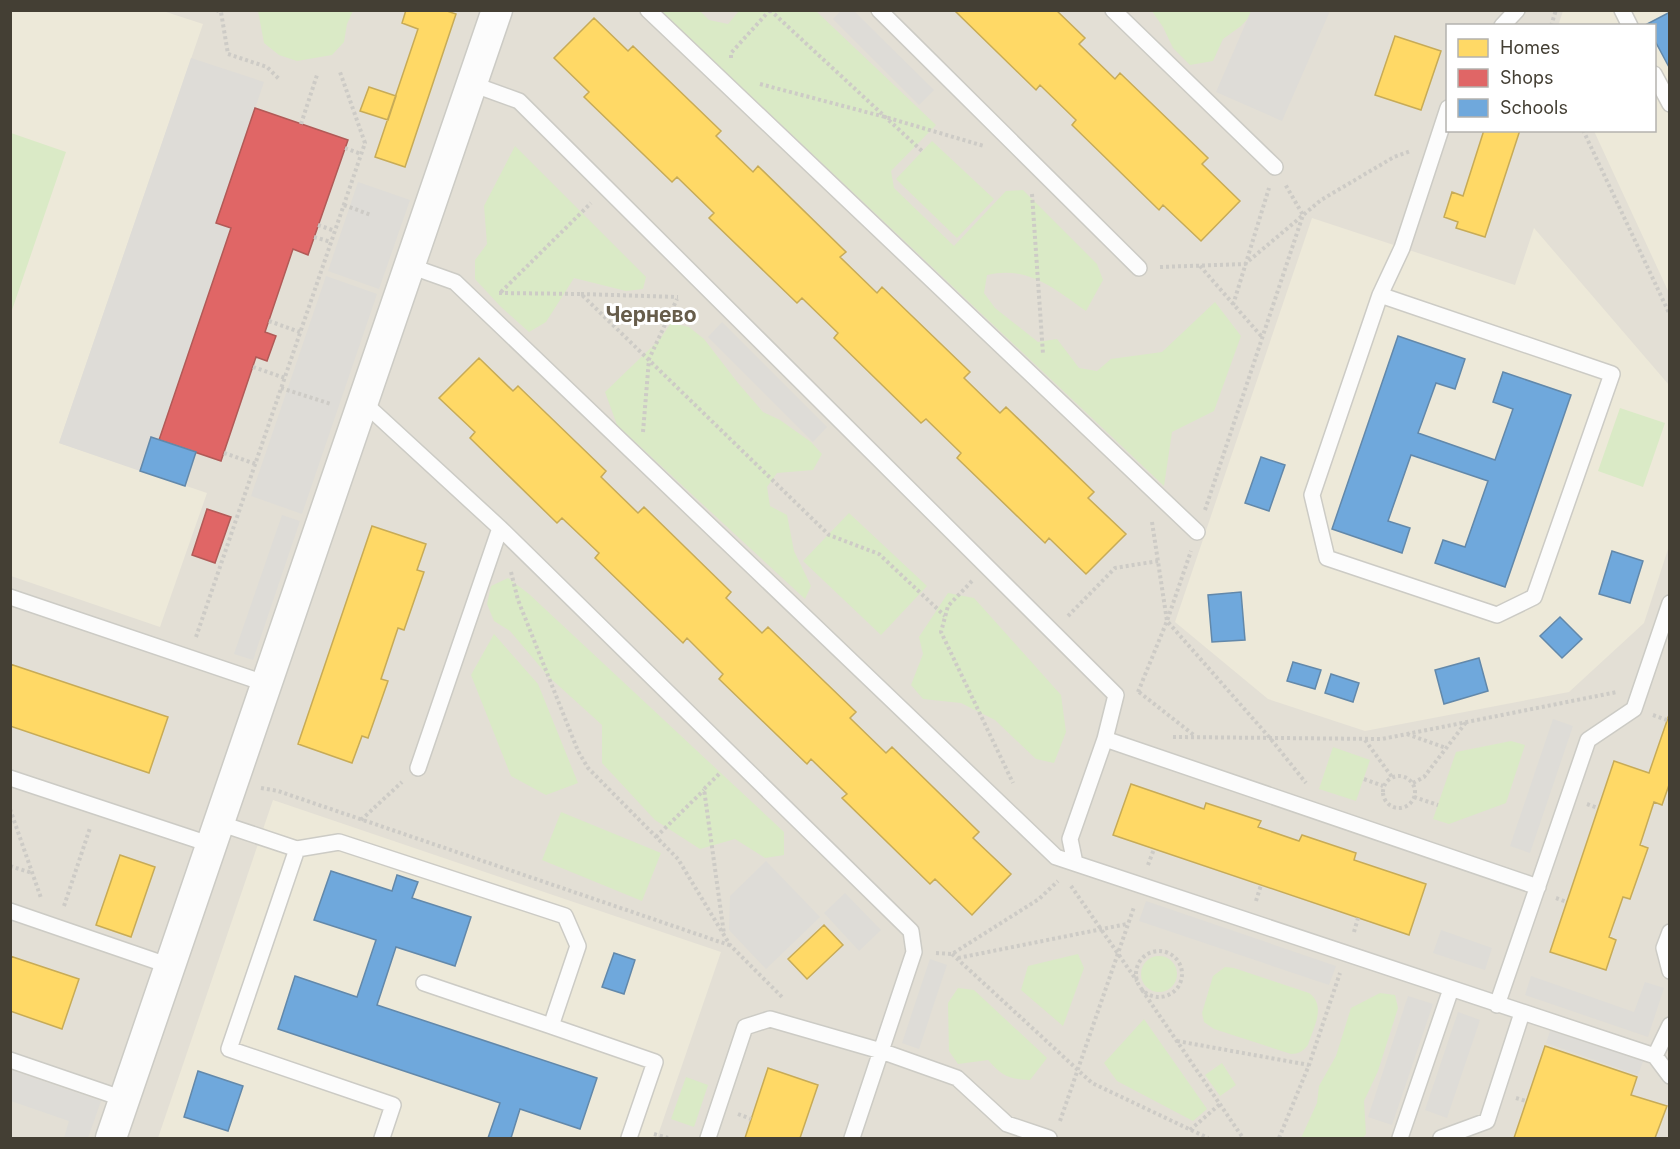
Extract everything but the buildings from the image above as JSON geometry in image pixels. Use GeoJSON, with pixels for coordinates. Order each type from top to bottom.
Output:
{"type":"FeatureCollection","features":[{"type":"Feature","properties":{"kind":"street"},"geometry":{"type":"LineString","coordinates":[[111,1138],[267,684],[350,404],[410,266],[497,10]]}},
{"type":"Feature","properties":{"kind":"lane"},"geometry":{"type":"LineString","coordinates":[[648,10],[1197,532]]}},
{"type":"Feature","properties":{"kind":"lane"},"geometry":{"type":"LineString","coordinates":[[879,10],[1139,267]]}},
{"type":"Feature","properties":{"kind":"lane"},"geometry":{"type":"LineString","coordinates":[[1113,10],[1275,167]]}},
{"type":"Feature","properties":{"kind":"lane"},"geometry":{"type":"LineString","coordinates":[[1504,24],[1517,10]]}},
{"type":"Feature","properties":{"kind":"lane"},"geometry":{"type":"LineString","coordinates":[[1622,10],[1629,24]]}},
{"type":"Feature","properties":{"kind":"lane"},"geometry":{"type":"LineString","coordinates":[[1656,78],[1670,104]]}},
{"type":"Feature","properties":{"kind":"lane"},"geometry":{"type":"LineString","coordinates":[[472,84],[519,101],[1116,695],[1105,739],[1070,839],[1076,863]]}},
{"type":"Feature","properties":{"kind":"lane"},"geometry":{"type":"LineString","coordinates":[[1380,295],[1612,374],[1534,597],[1497,615],[1327,558],[1312,495],[1380,295],[1402,248],[1446,114]]}},
{"type":"Feature","properties":{"kind":"lane"},"geometry":{"type":"LineString","coordinates":[[410,266],[455,282],[1056,856],[1655,1056],[1670,1076]]}},
{"type":"Feature","properties":{"kind":"lane"},"geometry":{"type":"LineString","coordinates":[[350,404],[500,528],[911,931],[915,952],[852,1138]]}},
{"type":"Feature","properties":{"kind":"lane"},"geometry":{"type":"LineString","coordinates":[[418,768],[500,528]]}},
{"type":"Feature","properties":{"kind":"lane"},"geometry":{"type":"LineString","coordinates":[[10,597],[267,684]]}},
{"type":"Feature","properties":{"kind":"lane"},"geometry":{"type":"LineString","coordinates":[[1497,1005],[1588,740],[1634,709],[1670,603]]}},
{"type":"Feature","properties":{"kind":"lane"},"geometry":{"type":"LineString","coordinates":[[1105,739],[1538,887]]}},
{"type":"Feature","properties":{"kind":"lane"},"geometry":{"type":"LineString","coordinates":[[10,778],[98,807],[215,834],[297,849],[339,842],[565,916],[578,946],[551,1026]]}},
{"type":"Feature","properties":{"kind":"lane"},"geometry":{"type":"LineString","coordinates":[[297,849],[229,1048],[393,1105],[382,1138]]}},
{"type":"Feature","properties":{"kind":"lane"},"geometry":{"type":"LineString","coordinates":[[10,911],[170,966]]}},
{"type":"Feature","properties":{"kind":"lane"},"geometry":{"type":"LineString","coordinates":[[1670,932],[1664,948],[1670,971]]}},
{"type":"Feature","properties":{"kind":"lane"},"geometry":{"type":"LineString","coordinates":[[424,983],[655,1062],[629,1138]]}},
{"type":"Feature","properties":{"kind":"lane"},"geometry":{"type":"LineString","coordinates":[[1400,1138],[1451,989]]}},
{"type":"Feature","properties":{"kind":"lane"},"geometry":{"type":"LineString","coordinates":[[1441,1138],[1486,1121],[1522,1013]]}},
{"type":"Feature","properties":{"kind":"lane"},"geometry":{"type":"LineString","coordinates":[[708,1138],[745,1027],[771,1019],[881,1052],[957,1078],[1007,1124],[1053,1134]]}},
{"type":"Feature","properties":{"kind":"lane"},"geometry":{"type":"LineString","coordinates":[[1655,1056],[1670,1026]]}},
{"type":"Feature","properties":{"kind":"lane"},"geometry":{"type":"LineString","coordinates":[[10,1060],[124,1099]]}},
{"type":"Feature","properties":{"kind":"path"},"geometry":{"type":"LineString","coordinates":[[216,10],[221,12],[228,54],[267,68],[280,80]]}},
{"type":"Feature","properties":{"kind":"path"},"geometry":{"type":"LineString","coordinates":[[730,63],[731,53],[770,10],[922,152]]}},
{"type":"Feature","properties":{"kind":"path"},"geometry":{"type":"LineString","coordinates":[[189,658],[365,143],[340,72]]}},
{"type":"Feature","properties":{"kind":"path"},"geometry":{"type":"LineString","coordinates":[[301,124],[317,75]]}},
{"type":"Feature","properties":{"kind":"path"},"geometry":{"type":"LineString","coordinates":[[751,82],[885,117],[985,147]]}},
{"type":"Feature","properties":{"kind":"path"},"geometry":{"type":"LineString","coordinates":[[1584,132],[1670,315]]}},
{"type":"Feature","properties":{"kind":"path"},"geometry":{"type":"LineString","coordinates":[[345,148],[361,154]]}},
{"type":"Feature","properties":{"kind":"path"},"geometry":{"type":"LineString","coordinates":[[1139,267],[1245,264],[1321,200],[1394,158]]}},
{"type":"Feature","properties":{"kind":"path"},"geometry":{"type":"LineString","coordinates":[[1030,160],[1045,387]]}},
{"type":"Feature","properties":{"kind":"path"},"geometry":{"type":"LineString","coordinates":[[1139,692],[1167,621],[1304,214],[1275,167]]}},
{"type":"Feature","properties":{"kind":"path"},"geometry":{"type":"LineString","coordinates":[[1233,305],[1275,167]]}},
{"type":"Feature","properties":{"kind":"path"},"geometry":{"type":"LineString","coordinates":[[500,293],[606,188]]}},
{"type":"Feature","properties":{"kind":"path"},"geometry":{"type":"LineString","coordinates":[[344,205],[371,214]]}},
{"type":"Feature","properties":{"kind":"path"},"geometry":{"type":"LineString","coordinates":[[318,225],[335,231]]}},
{"type":"Feature","properties":{"kind":"path"},"geometry":{"type":"LineString","coordinates":[[314,237],[331,242]]}},
{"type":"Feature","properties":{"kind":"path"},"geometry":{"type":"LineString","coordinates":[[1199,266],[1263,338]]}},
{"type":"Feature","properties":{"kind":"path"},"geometry":{"type":"LineString","coordinates":[[640,459],[649,359],[677,299],[697,278]]}},
{"type":"Feature","properties":{"kind":"path"},"geometry":{"type":"LineString","coordinates":[[465,292],[581,294],[677,299]]}},
{"type":"Feature","properties":{"kind":"path"},"geometry":{"type":"LineString","coordinates":[[581,294],[829,535],[879,554],[945,616]]}},
{"type":"Feature","properties":{"kind":"path"},"geometry":{"type":"LineString","coordinates":[[269,321],[300,332]]}},
{"type":"Feature","properties":{"kind":"path"},"geometry":{"type":"LineString","coordinates":[[253,367],[285,378]]}},
{"type":"Feature","properties":{"kind":"path"},"geometry":{"type":"LineString","coordinates":[[281,388],[350,404]]}},
{"type":"Feature","properties":{"kind":"path"},"geometry":{"type":"LineString","coordinates":[[224,453],[256,464]]}},
{"type":"Feature","properties":{"kind":"path"},"geometry":{"type":"LineString","coordinates":[[1146,483],[1167,621],[1270,738],[1332,817]]}},
{"type":"Feature","properties":{"kind":"path"},"geometry":{"type":"LineString","coordinates":[[500,528],[518,600],[578,751],[588,768],[678,859],[730,945],[783,999]]}},
{"type":"Feature","properties":{"kind":"path"},"geometry":{"type":"LineString","coordinates":[[1053,632],[1115,568],[1158,561]]}},
{"type":"Feature","properties":{"kind":"path"},"geometry":{"type":"LineString","coordinates":[[987,566],[948,606],[941,632],[1017,790]]}},
{"type":"Feature","properties":{"kind":"path"},"geometry":{"type":"LineString","coordinates":[[1162,737],[1365,740],[1406,734],[1641,687]]}},
{"type":"Feature","properties":{"kind":"path"},"geometry":{"type":"LineString","coordinates":[[1116,695],[1139,692],[1196,737]]}},
{"type":"Feature","properties":{"kind":"path"},"geometry":{"type":"LineString","coordinates":[[1413,783],[1424,777],[1467,722]]}},
{"type":"Feature","properties":{"kind":"path"},"geometry":{"type":"LineString","coordinates":[[1406,734],[1446,748]]}},
{"type":"Feature","properties":{"kind":"path"},"geometry":{"type":"LineString","coordinates":[[1365,740],[1392,777]]}},
{"type":"Feature","properties":{"kind":"path"},"geometry":{"type":"LineString","coordinates":[[656,837],[734,758]]}},
{"type":"Feature","properties":{"kind":"path"},"geometry":{"type":"LineString","coordinates":[[361,820],[418,768]]}},
{"type":"Feature","properties":{"kind":"path"},"geometry":{"type":"LineString","coordinates":[[1401,775],[1413,783],[1414,797],[1410,803],[1397,808],[1385,800],[1382,793],[1387,780],[1401,775]]}},
{"type":"Feature","properties":{"kind":"path"},"geometry":{"type":"LineString","coordinates":[[1364,779],[1383,786]]}},
{"type":"Feature","properties":{"kind":"path"},"geometry":{"type":"LineString","coordinates":[[259,788],[278,791],[730,945]]}},
{"type":"Feature","properties":{"kind":"path"},"geometry":{"type":"LineString","coordinates":[[704,789],[725,937]]}},
{"type":"Feature","properties":{"kind":"path"},"geometry":{"type":"LineString","coordinates":[[1414,797],[1438,805]]}},
{"type":"Feature","properties":{"kind":"path"},"geometry":{"type":"LineString","coordinates":[[54,926],[98,807]]}},
{"type":"Feature","properties":{"kind":"path"},"geometry":{"type":"LineString","coordinates":[[10,809],[54,926]]}},
{"type":"Feature","properties":{"kind":"path"},"geometry":{"type":"LineString","coordinates":[[915,952],[952,954],[1039,899],[1076,863]]}},
{"type":"Feature","properties":{"kind":"path"},"geometry":{"type":"LineString","coordinates":[[10,866],[33,873]]}},
{"type":"Feature","properties":{"kind":"path"},"geometry":{"type":"LineString","coordinates":[[1064,875],[1243,1138]]}},
{"type":"Feature","properties":{"kind":"path"},"geometry":{"type":"LineString","coordinates":[[1053,1134],[1078,1069],[1141,885]]}},
{"type":"Feature","properties":{"kind":"path"},"geometry":{"type":"LineString","coordinates":[[957,958],[1128,924]]}},
{"type":"Feature","properties":{"kind":"path"},"geometry":{"type":"LineString","coordinates":[[1139,985],[1137,967],[1149,954],[1167,952],[1177,959],[1183,976],[1179,987],[1164,997],[1152,996],[1142,990]]}},
{"type":"Feature","properties":{"kind":"path"},"geometry":{"type":"LineString","coordinates":[[952,954],[1092,1083],[1209,1138]]}},
{"type":"Feature","properties":{"kind":"path"},"geometry":{"type":"LineString","coordinates":[[1279,1138],[1309,1065],[1346,954]]}},
{"type":"Feature","properties":{"kind":"path"},"geometry":{"type":"LineString","coordinates":[[1177,1041],[1309,1065]]}},
{"type":"Feature","properties":{"kind":"path"},"geometry":{"type":"LineString","coordinates":[[1190,1130],[1220,1104]]}},
{"type":"Feature","properties":{"kind":"path"},"geometry":{"type":"LineString","coordinates":[[658,1135],[668,1138]]}},
{"type":"Feature","properties":{"kind":"shaded area"},"geometry":{"type":"Polygon","coordinates":[[[11,11],[1669,11],[1669,1138],[11,1138],[11,11]]]}},
{"type":"Feature","properties":{"kind":"shaded area"},"geometry":{"type":"Polygon","coordinates":[[[11,11],[163,11],[203,24],[59,443],[207,493],[160,627],[11,576],[11,11]]]}},
{"type":"Feature","properties":{"kind":"shaded area"},"geometry":{"type":"Polygon","coordinates":[[[841,11],[854,11],[934,90],[919,105],[833,19],[841,11]]]}},
{"type":"Feature","properties":{"kind":"shaded area"},"geometry":{"type":"Polygon","coordinates":[[[1251,11],[1330,11],[1282,121],[1216,92],[1251,11]]]}},
{"type":"Feature","properties":{"kind":"shaded area"},"geometry":{"type":"Polygon","coordinates":[[[1563,11],[1669,11],[1669,293],[1594,132],[1656,132],[1656,24],[1559,24],[1563,11]]]}},
{"type":"Feature","properties":{"kind":"shaded area"},"geometry":{"type":"Polygon","coordinates":[[[191,58],[264,82],[216,223],[231,228],[159,440],[150,437],[140,471],[59,443],[191,58]]]}},
{"type":"Feature","properties":{"kind":"shaded area"},"geometry":{"type":"Polygon","coordinates":[[[358,182],[410,200],[379,289],[328,271],[358,182]]]}},
{"type":"Feature","properties":{"kind":"shaded area"},"geometry":{"type":"Polygon","coordinates":[[[1312,218],[1515,285],[1534,228],[1669,385],[1669,546],[1644,623],[1569,692],[1365,731],[1268,699],[1175,622],[1312,218]]]}},
{"type":"Feature","properties":{"kind":"shaded area"},"geometry":{"type":"Polygon","coordinates":[[[326,276],[377,294],[302,514],[251,496],[326,276]]]}},
{"type":"Feature","properties":{"kind":"shaded area"},"geometry":{"type":"Polygon","coordinates":[[[722,322],[827,427],[813,442],[708,337],[722,322]]]}},
{"type":"Feature","properties":{"kind":"shaded area"},"geometry":{"type":"Polygon","coordinates":[[[282,515],[300,521],[253,660],[234,654],[282,515]]]}},
{"type":"Feature","properties":{"kind":"shaded area"},"geometry":{"type":"Polygon","coordinates":[[[1553,719],[1573,726],[1530,853],[1510,846],[1553,719]]]}},
{"type":"Feature","properties":{"kind":"shaded area"},"geometry":{"type":"Polygon","coordinates":[[[273,800],[721,952],[657,1138],[158,1138],[273,800]]]}},
{"type":"Feature","properties":{"kind":"shaded area"},"geometry":{"type":"Polygon","coordinates":[[[766,861],[820,917],[766,969],[729,930],[730,896],[766,861]]]}},
{"type":"Feature","properties":{"kind":"shaded area"},"geometry":{"type":"Polygon","coordinates":[[[845,893],[881,930],[859,951],[824,913],[845,893]]]}},
{"type":"Feature","properties":{"kind":"shaded area"},"geometry":{"type":"Polygon","coordinates":[[[1146,901],[1336,966],[1329,985],[1139,921],[1146,901]]]}},
{"type":"Feature","properties":{"kind":"shaded area"},"geometry":{"type":"Polygon","coordinates":[[[1441,930],[1492,948],[1485,970],[1433,953],[1441,930]]]}},
{"type":"Feature","properties":{"kind":"shaded area"},"geometry":{"type":"Polygon","coordinates":[[[930,959],[947,965],[919,1049],[902,1043],[930,959]]]}},
{"type":"Feature","properties":{"kind":"shaded area"},"geometry":{"type":"Polygon","coordinates":[[[1531,976],[1634,1012],[1645,982],[1664,988],[1648,1037],[1525,995],[1531,976]]]}},
{"type":"Feature","properties":{"kind":"shaded area"},"geometry":{"type":"Polygon","coordinates":[[[1408,996],[1433,1004],[1392,1125],[1368,1117],[1408,996]]]}},
{"type":"Feature","properties":{"kind":"shaded area"},"geometry":{"type":"Polygon","coordinates":[[[1458,1012],[1480,1020],[1447,1118],[1425,1110],[1458,1012]]]}},
{"type":"Feature","properties":{"kind":"shaded area"},"geometry":{"type":"Polygon","coordinates":[[[1551,1028],[1644,1059],[1638,1075],[1546,1043],[1551,1028]]]}},
{"type":"Feature","properties":{"kind":"shaded area"},"geometry":{"type":"Polygon","coordinates":[[[11,1070],[101,1101],[88,1138],[64,1138],[69,1121],[11,1101],[11,1070]]]}},
{"type":"Feature","properties":{"kind":"green space"},"geometry":{"type":"Polygon","coordinates":[[[258,10],[353,11],[347,24],[344,42],[332,55],[297,61],[279,55],[264,43],[258,10]]]}},
{"type":"Feature","properties":{"kind":"green space"},"geometry":{"type":"Polygon","coordinates":[[[661,11],[700,11],[709,20],[728,24],[739,11],[816,11],[936,125],[891,171],[894,188],[954,246],[1006,191],[1023,190],[1097,264],[1103,280],[1086,311],[1052,287],[1028,276],[1015,273],[987,275],[984,293],[995,308],[1038,342],[1057,339],[1079,368],[1097,371],[1111,359],[1162,352],[1215,302],[1241,336],[1214,411],[1172,432],[1164,486],[661,11]]]}},
{"type":"Feature","properties":{"kind":"green space"},"geometry":{"type":"Polygon","coordinates":[[[1152,11],[1255,11],[1241,26],[1223,39],[1213,61],[1190,65],[1173,48],[1152,11]]]}},
{"type":"Feature","properties":{"kind":"green space"},"geometry":{"type":"Polygon","coordinates":[[[10,133],[66,152],[11,313],[10,133]]]}},
{"type":"Feature","properties":{"kind":"green space"},"geometry":{"type":"Polygon","coordinates":[[[932,141],[994,199],[957,238],[896,179],[932,141]]]}},
{"type":"Feature","properties":{"kind":"green space"},"geometry":{"type":"Polygon","coordinates":[[[515,146],[646,277],[643,289],[626,291],[574,278],[546,322],[529,332],[475,279],[475,260],[487,244],[484,206],[515,146]]]}},
{"type":"Feature","properties":{"kind":"green space"},"geometry":{"type":"Polygon","coordinates":[[[671,323],[689,327],[704,339],[763,412],[780,420],[811,442],[822,454],[813,470],[777,473],[767,487],[770,506],[787,515],[794,551],[811,586],[805,599],[617,425],[605,392],[660,339],[671,323]]]}},
{"type":"Feature","properties":{"kind":"green space"},"geometry":{"type":"Polygon","coordinates":[[[1620,408],[1665,423],[1643,487],[1598,471],[1620,408]]]}},
{"type":"Feature","properties":{"kind":"green space"},"geometry":{"type":"Polygon","coordinates":[[[849,513],[927,586],[881,635],[803,561],[849,513]]]}},
{"type":"Feature","properties":{"kind":"green space"},"geometry":{"type":"Polygon","coordinates":[[[508,578],[529,594],[784,832],[784,855],[765,858],[735,839],[700,849],[655,820],[602,763],[602,725],[548,676],[510,631],[494,621],[487,604],[491,586],[508,578]]]}},
{"type":"Feature","properties":{"kind":"green space"},"geometry":{"type":"Polygon","coordinates":[[[948,593],[974,598],[1061,695],[1066,732],[1054,763],[1036,759],[995,720],[961,703],[923,699],[911,685],[923,654],[919,637],[948,593]]]}},
{"type":"Feature","properties":{"kind":"green space"},"geometry":{"type":"Polygon","coordinates":[[[494,634],[538,684],[578,783],[546,795],[511,776],[471,675],[494,634]]]}},
{"type":"Feature","properties":{"kind":"green space"},"geometry":{"type":"Polygon","coordinates":[[[1511,741],[1525,745],[1506,803],[1449,824],[1433,819],[1456,752],[1511,741]]]}},
{"type":"Feature","properties":{"kind":"green space"},"geometry":{"type":"Polygon","coordinates":[[[1333,747],[1370,760],[1356,801],[1319,789],[1333,747]]]}},
{"type":"Feature","properties":{"kind":"green space"},"geometry":{"type":"Polygon","coordinates":[[[561,812],[661,853],[642,901],[542,860],[561,812]]]}},
{"type":"Feature","properties":{"kind":"green space"},"geometry":{"type":"Polygon","coordinates":[[[1078,954],[1084,968],[1063,1026],[1021,990],[1028,966],[1078,954]]]}},
{"type":"Feature","properties":{"kind":"green space"},"geometry":{"type":"Polygon","coordinates":[[[1159,956],[1172,961],[1177,974],[1172,987],[1159,992],[1146,987],[1141,974],[1146,961],[1159,956]]]}},
{"type":"Feature","properties":{"kind":"green space"},"geometry":{"type":"Polygon","coordinates":[[[1225,967],[1309,993],[1317,1004],[1318,1011],[1308,1045],[1299,1053],[1291,1054],[1214,1029],[1204,1022],[1202,1013],[1213,976],[1225,967]]]}},
{"type":"Feature","properties":{"kind":"green space"},"geometry":{"type":"Polygon","coordinates":[[[958,988],[974,990],[1047,1058],[1030,1080],[1006,1076],[988,1060],[958,1064],[949,1051],[948,1003],[958,988]]]}},
{"type":"Feature","properties":{"kind":"green space"},"geometry":{"type":"Polygon","coordinates":[[[1380,993],[1395,995],[1398,1008],[1378,1071],[1364,1101],[1366,1134],[1363,1138],[1301,1138],[1317,1103],[1319,1086],[1336,1056],[1351,1008],[1380,993]]]}},
{"type":"Feature","properties":{"kind":"green space"},"geometry":{"type":"Polygon","coordinates":[[[1144,1019],[1207,1109],[1193,1121],[1117,1081],[1104,1063],[1144,1019]]]}},
{"type":"Feature","properties":{"kind":"green space"},"geometry":{"type":"Polygon","coordinates":[[[1222,1063],[1236,1085],[1220,1096],[1205,1075],[1222,1063]]]}},
{"type":"Feature","properties":{"kind":"green space"},"geometry":{"type":"Polygon","coordinates":[[[686,1077],[708,1085],[694,1127],[671,1119],[686,1077]]]}},
{"type":"Feature","properties":{"kind":"district","name":"Чернево"},"geometry":{"type":"Point","coordinates":[651,314]}}]}
